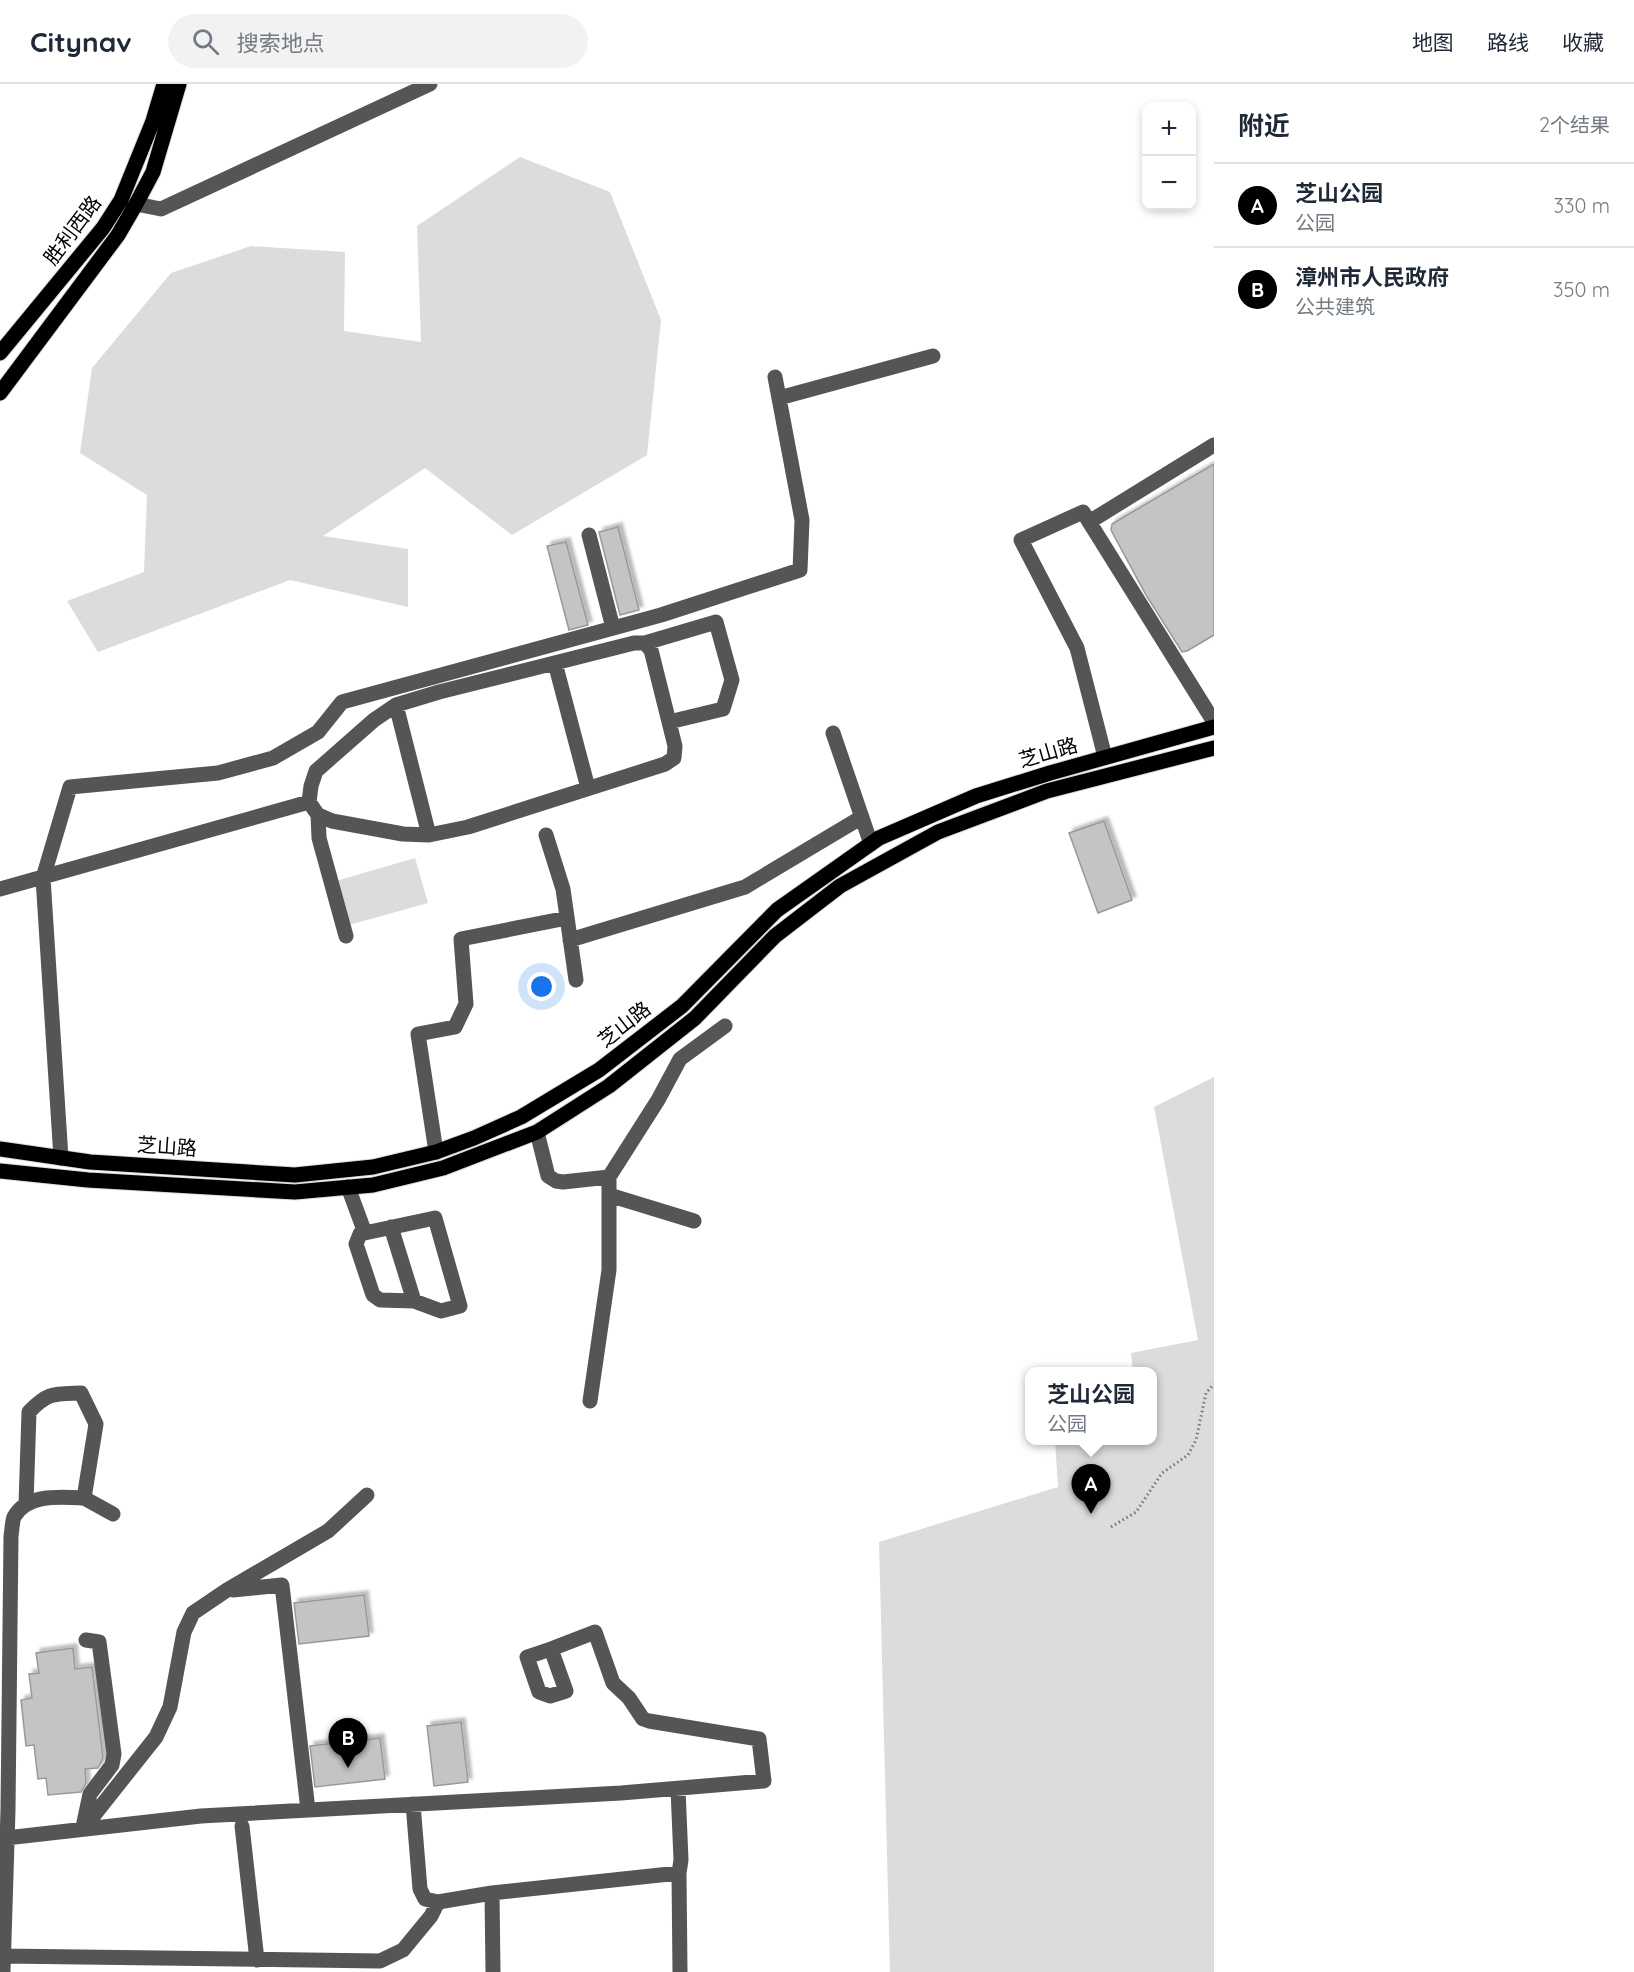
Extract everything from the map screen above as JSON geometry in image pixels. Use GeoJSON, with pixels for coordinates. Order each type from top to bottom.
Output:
{"type":"FeatureCollection","features":[{"type":"Feature","properties":{"kind":"main road","name":"胜利西路"},"geometry":{"type":"LineString","coordinates":[[0,353],[103,228],[121,200],[153,121],[164,84]]}},
{"type":"Feature","properties":{"kind":"main road"},"geometry":{"type":"LineString","coordinates":[[0,393],[117,235],[135,204],[153,172],[179,84]]}},
{"type":"Feature","properties":{"kind":"main road","name":"芝山路"},"geometry":{"type":"LineString","coordinates":[[0,1149],[90,1162],[296,1175],[373,1167],[436,1152],[521,1117],[599,1070],[682,1006],[777,909],[879,838],[976,796],[1214,727]]}},
{"type":"Feature","properties":{"kind":"main road"},"geometry":{"type":"LineString","coordinates":[[0,1170],[88,1180],[295,1192],[373,1185],[443,1168],[537,1132],[609,1086],[695,1018],[775,936],[840,886],[938,832],[1047,791],[1214,748]]}},
{"type":"Feature","properties":{"kind":"street"},"geometry":{"type":"LineString","coordinates":[[135,204],[161,209],[430,84]]}},
{"type":"Feature","properties":{"kind":"street"},"geometry":{"type":"LineString","coordinates":[[779,398],[933,356]]}},
{"type":"Feature","properties":{"kind":"street"},"geometry":{"type":"LineString","coordinates":[[62,1158],[43,878],[70,787],[218,772],[273,758],[318,732],[342,702],[661,615],[800,570],[802,519],[776,377]]}},
{"type":"Feature","properties":{"kind":"street"},"geometry":{"type":"LineString","coordinates":[[1089,522],[1214,445]]}},
{"type":"Feature","properties":{"kind":"street"},"geometry":{"type":"LineString","coordinates":[[1105,757],[1077,648],[1021,540],[1083,512],[1214,722]]}},
{"type":"Feature","properties":{"kind":"street"},"geometry":{"type":"LineString","coordinates":[[589,535],[613,628]]}},
{"type":"Feature","properties":{"kind":"street"},"geometry":{"type":"LineString","coordinates":[[346,936],[319,838],[311,786],[316,771],[374,720],[396,705],[634,643],[645,643],[716,622],[732,680],[723,709],[669,722]]}},
{"type":"Feature","properties":{"kind":"street"},"geometry":{"type":"LineString","coordinates":[[314,808],[332,821],[403,834],[429,835],[468,827],[665,764],[674,758],[675,746],[651,650],[645,643]]}},
{"type":"Feature","properties":{"kind":"street"},"geometry":{"type":"LineString","coordinates":[[555,663],[588,788]]}},
{"type":"Feature","properties":{"kind":"street"},"geometry":{"type":"LineString","coordinates":[[396,705],[429,835]]}},
{"type":"Feature","properties":{"kind":"street"},"geometry":{"type":"LineString","coordinates":[[833,733],[871,844]]}},
{"type":"Feature","properties":{"kind":"street"},"geometry":{"type":"LineString","coordinates":[[0,889],[314,808]]}},
{"type":"Feature","properties":{"kind":"street"},"geometry":{"type":"LineString","coordinates":[[570,940],[745,887],[862,817]]}},
{"type":"Feature","properties":{"kind":"street"},"geometry":{"type":"LineString","coordinates":[[546,835],[563,889],[576,980]]}},
{"type":"Feature","properties":{"kind":"street"},"geometry":{"type":"LineString","coordinates":[[436,1152],[418,1034],[455,1027],[466,1004],[461,939],[567,918]]}},
{"type":"Feature","properties":{"kind":"street"},"geometry":{"type":"LineString","coordinates":[[590,1401],[609,1270],[609,1177],[680,1059],[725,1026]]}},
{"type":"Feature","properties":{"kind":"street"},"geometry":{"type":"LineString","coordinates":[[537,1132],[549,1176],[556,1181],[609,1177]]}},
{"type":"Feature","properties":{"kind":"street"},"geometry":{"type":"LineString","coordinates":[[348,1187],[365,1233]]}},
{"type":"Feature","properties":{"kind":"street"},"geometry":{"type":"LineString","coordinates":[[609,1195],[694,1221]]}},
{"type":"Feature","properties":{"kind":"street"},"geometry":{"type":"LineString","coordinates":[[435,1218],[460,1306],[441,1311],[414,1301],[380,1300],[373,1295],[356,1244],[360,1234],[365,1233],[435,1218]]}},
{"type":"Feature","properties":{"kind":"street"},"geometry":{"type":"LineString","coordinates":[[391,1227],[414,1301]]}},
{"type":"Feature","properties":{"kind":"street"},"geometry":{"type":"LineString","coordinates":[[26,1504],[28,1412],[42,1398],[57,1394],[81,1393],[96,1424],[84,1498]]}},
{"type":"Feature","properties":{"kind":"street"},"geometry":{"type":"LineString","coordinates":[[82,1829],[156,1737],[170,1707],[183,1632],[193,1613],[227,1590],[328,1531],[367,1495]]}},
{"type":"Feature","properties":{"kind":"street"},"geometry":{"type":"LineString","coordinates":[[3,1972],[2,1917],[6,1838],[11,1536],[14,1518],[26,1504],[46,1497],[84,1498],[113,1514]]}},
{"type":"Feature","properties":{"kind":"street"},"geometry":{"type":"LineString","coordinates":[[227,1590],[282,1585],[308,1810]]}},
{"type":"Feature","properties":{"kind":"street"},"geometry":{"type":"LineString","coordinates":[[6,1838],[201,1816],[678,1789],[764,1781],[759,1739],[643,1719],[629,1698],[613,1683],[595,1632],[551,1649]]}},
{"type":"Feature","properties":{"kind":"street"},"geometry":{"type":"LineString","coordinates":[[82,1829],[90,1794],[112,1766],[114,1754],[99,1642],[86,1640]]}},
{"type":"Feature","properties":{"kind":"street"},"geometry":{"type":"LineString","coordinates":[[678,1789],[681,1860],[679,1873],[680,1972]]}},
{"type":"Feature","properties":{"kind":"street"},"geometry":{"type":"LineString","coordinates":[[413,1804],[420,1889],[425,1899],[438,1902],[492,1893],[679,1873]]}},
{"type":"Feature","properties":{"kind":"street"},"geometry":{"type":"LineString","coordinates":[[242,1826],[257,1960]]}},
{"type":"Feature","properties":{"kind":"street"},"geometry":{"type":"LineString","coordinates":[[492,1893],[493,1972]]}},
{"type":"Feature","properties":{"kind":"street"},"geometry":{"type":"LineString","coordinates":[[3,1956],[380,1961],[403,1950],[431,1916],[438,1902]]}},
{"type":"Feature","properties":{"kind":"path"},"geometry":{"type":"LineString","coordinates":[[1111,1527],[1136,1512],[1162,1473],[1188,1455],[1196,1440],[1206,1393],[1214,1384]]}},
{"type":"Feature","properties":{"kind":"shaded area"},"geometry":{"type":"Polygon","coordinates":[[[520,157],[610,192],[661,320],[647,455],[512,535],[425,468],[323,536],[408,549],[408,607],[290,580],[98,652],[67,601],[144,572],[147,495],[80,453],[92,368],[171,273],[251,246],[345,252],[344,331],[421,342],[417,226],[520,157]]]}},
{"type":"Feature","properties":{"kind":"shaded area"},"geometry":{"type":"Polygon","coordinates":[[[415,858],[428,903],[349,925],[336,881],[415,858]]]}},
{"type":"Feature","properties":{"kind":"shaded area"},"geometry":{"type":"Polygon","coordinates":[[[1214,1077],[1214,1972],[890,1972],[879,1542],[1058,1487],[1055,1445],[1157,1445],[1157,1367],[1133,1367],[1131,1353],[1198,1340],[1154,1107],[1214,1077]]]}},
{"type":"Feature","properties":{"kind":"building"},"geometry":{"type":"Polygon","coordinates":[[[1214,464],[1214,635],[1182,652],[1146,595],[1111,530],[1112,524],[1214,464]]]}},
{"type":"Feature","properties":{"kind":"building"},"geometry":{"type":"Polygon","coordinates":[[[618,527],[639,610],[620,615],[599,532],[618,527]]]}},
{"type":"Feature","properties":{"kind":"building"},"geometry":{"type":"Polygon","coordinates":[[[566,542],[588,625],[569,630],[547,546],[566,542]]]}},
{"type":"Feature","properties":{"kind":"building"},"geometry":{"type":"Polygon","coordinates":[[[1104,821],[1132,900],[1098,913],[1069,833],[1104,821]]]}},
{"type":"Feature","properties":{"kind":"building"},"geometry":{"type":"Polygon","coordinates":[[[364,1595],[369,1636],[299,1644],[294,1603],[364,1595]]]}},
{"type":"Feature","properties":{"kind":"building"},"geometry":{"type":"Polygon","coordinates":[[[73,1648],[75,1669],[92,1667],[103,1758],[98,1768],[85,1769],[86,1783],[81,1792],[48,1795],[46,1778],[38,1779],[34,1745],[26,1746],[21,1700],[32,1698],[29,1674],[39,1673],[36,1653],[73,1648]]]}},
{"type":"Feature","properties":{"kind":"building"},"geometry":{"type":"Polygon","coordinates":[[[461,1722],[468,1782],[434,1786],[427,1726],[461,1722]]]}},
{"type":"Feature","properties":{"kind":"building"},"geometry":{"type":"Polygon","coordinates":[[[380,1738],[385,1779],[315,1787],[310,1746],[380,1738]]]}},
{"type":"Feature","properties":{"kind":"place","name":"芝山公园"},"geometry":{"type":"Point","coordinates":[1091,1514]}},
{"type":"Feature","properties":{"kind":"place","name":"漳州市人民政府"},"geometry":{"type":"Point","coordinates":[348,1768]}}]}
